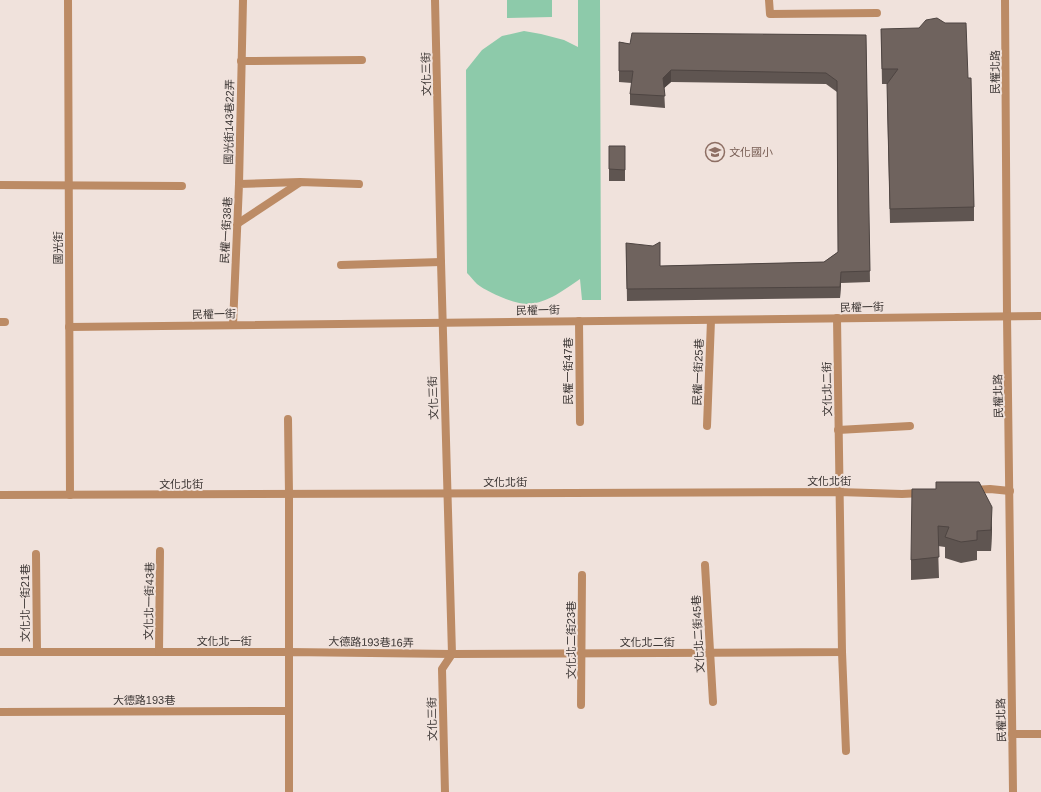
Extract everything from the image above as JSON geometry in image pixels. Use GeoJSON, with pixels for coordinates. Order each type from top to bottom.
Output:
{"type":"FeatureCollection","features":[{"type":"Feature","properties":{"kind":"street","name":"國光街"},"geometry":{"type":"LineString","coordinates":[[68,0],[70,495]]}},
{"type":"Feature","properties":{"kind":"street","name":"國光街143巷22弄"},"geometry":{"type":"LineString","coordinates":[[239,184],[243,0]]}},
{"type":"Feature","properties":{"kind":"street","name":"文化三街"},"geometry":{"type":"LineString","coordinates":[[435,0],[440,262],[452,654],[442,669],[445,792]]}},
{"type":"Feature","properties":{"kind":"street"},"geometry":{"type":"LineString","coordinates":[[769,0],[770,14],[877,12]]}},
{"type":"Feature","properties":{"kind":"street","name":"民權北路"},"geometry":{"type":"LineString","coordinates":[[1005,0],[1013,792]]}},
{"type":"Feature","properties":{"kind":"street"},"geometry":{"type":"LineString","coordinates":[[241,61],[362,60]]}},
{"type":"Feature","properties":{"kind":"street"},"geometry":{"type":"LineString","coordinates":[[237,224],[300,182]]}},
{"type":"Feature","properties":{"kind":"street","name":"民權一街38巷"},"geometry":{"type":"LineString","coordinates":[[233,325],[239,184],[300,182],[359,184]]}},
{"type":"Feature","properties":{"kind":"street"},"geometry":{"type":"LineString","coordinates":[[0,185],[182,186]]}},
{"type":"Feature","properties":{"kind":"street"},"geometry":{"type":"LineString","coordinates":[[341,265],[440,262]]}},
{"type":"Feature","properties":{"kind":"street","name":"民權一街"},"geometry":{"type":"LineString","coordinates":[[69,327],[1041,316]]}},
{"type":"Feature","properties":{"kind":"street","name":"文化北二街"},"geometry":{"type":"LineString","coordinates":[[837,318],[842,652],[846,751]]}},
{"type":"Feature","properties":{"kind":"street","name":"民權一街25巷"},"geometry":{"type":"LineString","coordinates":[[707,426],[711,320]]}},
{"type":"Feature","properties":{"kind":"street","name":"民權一街47巷"},"geometry":{"type":"LineString","coordinates":[[579,321],[580,422]]}},
{"type":"Feature","properties":{"kind":"street"},"geometry":{"type":"LineString","coordinates":[[288,419],[289,792]]}},
{"type":"Feature","properties":{"kind":"street"},"geometry":{"type":"LineString","coordinates":[[838,430],[910,426]]}},
{"type":"Feature","properties":{"kind":"street"},"geometry":{"type":"LineString","coordinates":[[966,490],[990,489],[1010,491]]}},
{"type":"Feature","properties":{"kind":"street","name":"文化北街"},"geometry":{"type":"LineString","coordinates":[[0,495],[926,493]]}},
{"type":"Feature","properties":{"kind":"street","name":"文化北一街43巷"},"geometry":{"type":"LineString","coordinates":[[159,652],[160,551]]}},
{"type":"Feature","properties":{"kind":"street","name":"文化北一街21巷"},"geometry":{"type":"LineString","coordinates":[[36,554],[37,652]]}},
{"type":"Feature","properties":{"kind":"street","name":"文化北二街45巷"},"geometry":{"type":"LineString","coordinates":[[705,566],[713,702]]}},
{"type":"Feature","properties":{"kind":"street","name":"文化北二街23巷"},"geometry":{"type":"LineString","coordinates":[[581,705],[582,575]]}},
{"type":"Feature","properties":{"kind":"street","name":"文化北一街"},"geometry":{"type":"LineString","coordinates":[[0,652],[289,652]]}},
{"type":"Feature","properties":{"kind":"street","name":"大德路193巷16弄"},"geometry":{"type":"LineString","coordinates":[[289,652],[452,654]]}},
{"type":"Feature","properties":{"kind":"street","name":"文化北二街"},"geometry":{"type":"LineString","coordinates":[[452,654],[842,652]]}},
{"type":"Feature","properties":{"kind":"street","name":"大德路193巷"},"geometry":{"type":"LineString","coordinates":[[0,712],[289,711]]}},
{"type":"Feature","properties":{"kind":"street"},"geometry":{"type":"LineString","coordinates":[[1012,734],[1041,734]]}},
{"type":"Feature","properties":{"kind":"green space"},"geometry":{"type":"Polygon","coordinates":[[[507,0],[552,0],[552,17],[507,18],[507,0]]]}},
{"type":"Feature","properties":{"kind":"green space"},"geometry":{"type":"Polygon","coordinates":[[[578,0],[600,0],[601,300],[582,300],[580,279],[549,298],[535,303],[523,304],[488,291],[477,284],[467,273],[466,70],[482,50],[502,36],[524,31],[564,40],[578,47],[578,0]]]}},
{"type":"Feature","properties":{"kind":"building"},"geometry":{"type":"Polygon","coordinates":[[[937,18],[945,23],[966,23],[968,78],[971,78],[974,207],[890,209],[887,84],[898,69],[882,69],[881,29],[919,28],[926,20],[937,18]]]}},
{"type":"Feature","properties":{"kind":"building"},"geometry":{"type":"Polygon","coordinates":[[[632,33],[866,35],[870,271],[841,272],[840,287],[627,289],[626,243],[653,246],[660,242],[660,266],[824,262],[838,252],[837,81],[826,73],[671,70],[663,78],[665,96],[630,94],[633,71],[619,71],[619,42],[630,44],[632,33]]]}},
{"type":"Feature","properties":{"kind":"building"},"geometry":{"type":"Polygon","coordinates":[[[609,146],[625,146],[625,170],[609,169],[609,146]]]}},
{"type":"Feature","properties":{"kind":"building"},"geometry":{"type":"Polygon","coordinates":[[[936,482],[979,482],[992,507],[991,530],[977,531],[977,540],[961,542],[945,537],[949,527],[938,526],[939,557],[911,560],[912,489],[936,489],[936,482]]]}},
{"type":"Feature","properties":{"kind":"place","name":"文化國小"},"geometry":{"type":"Point","coordinates":[715,152]}}]}
